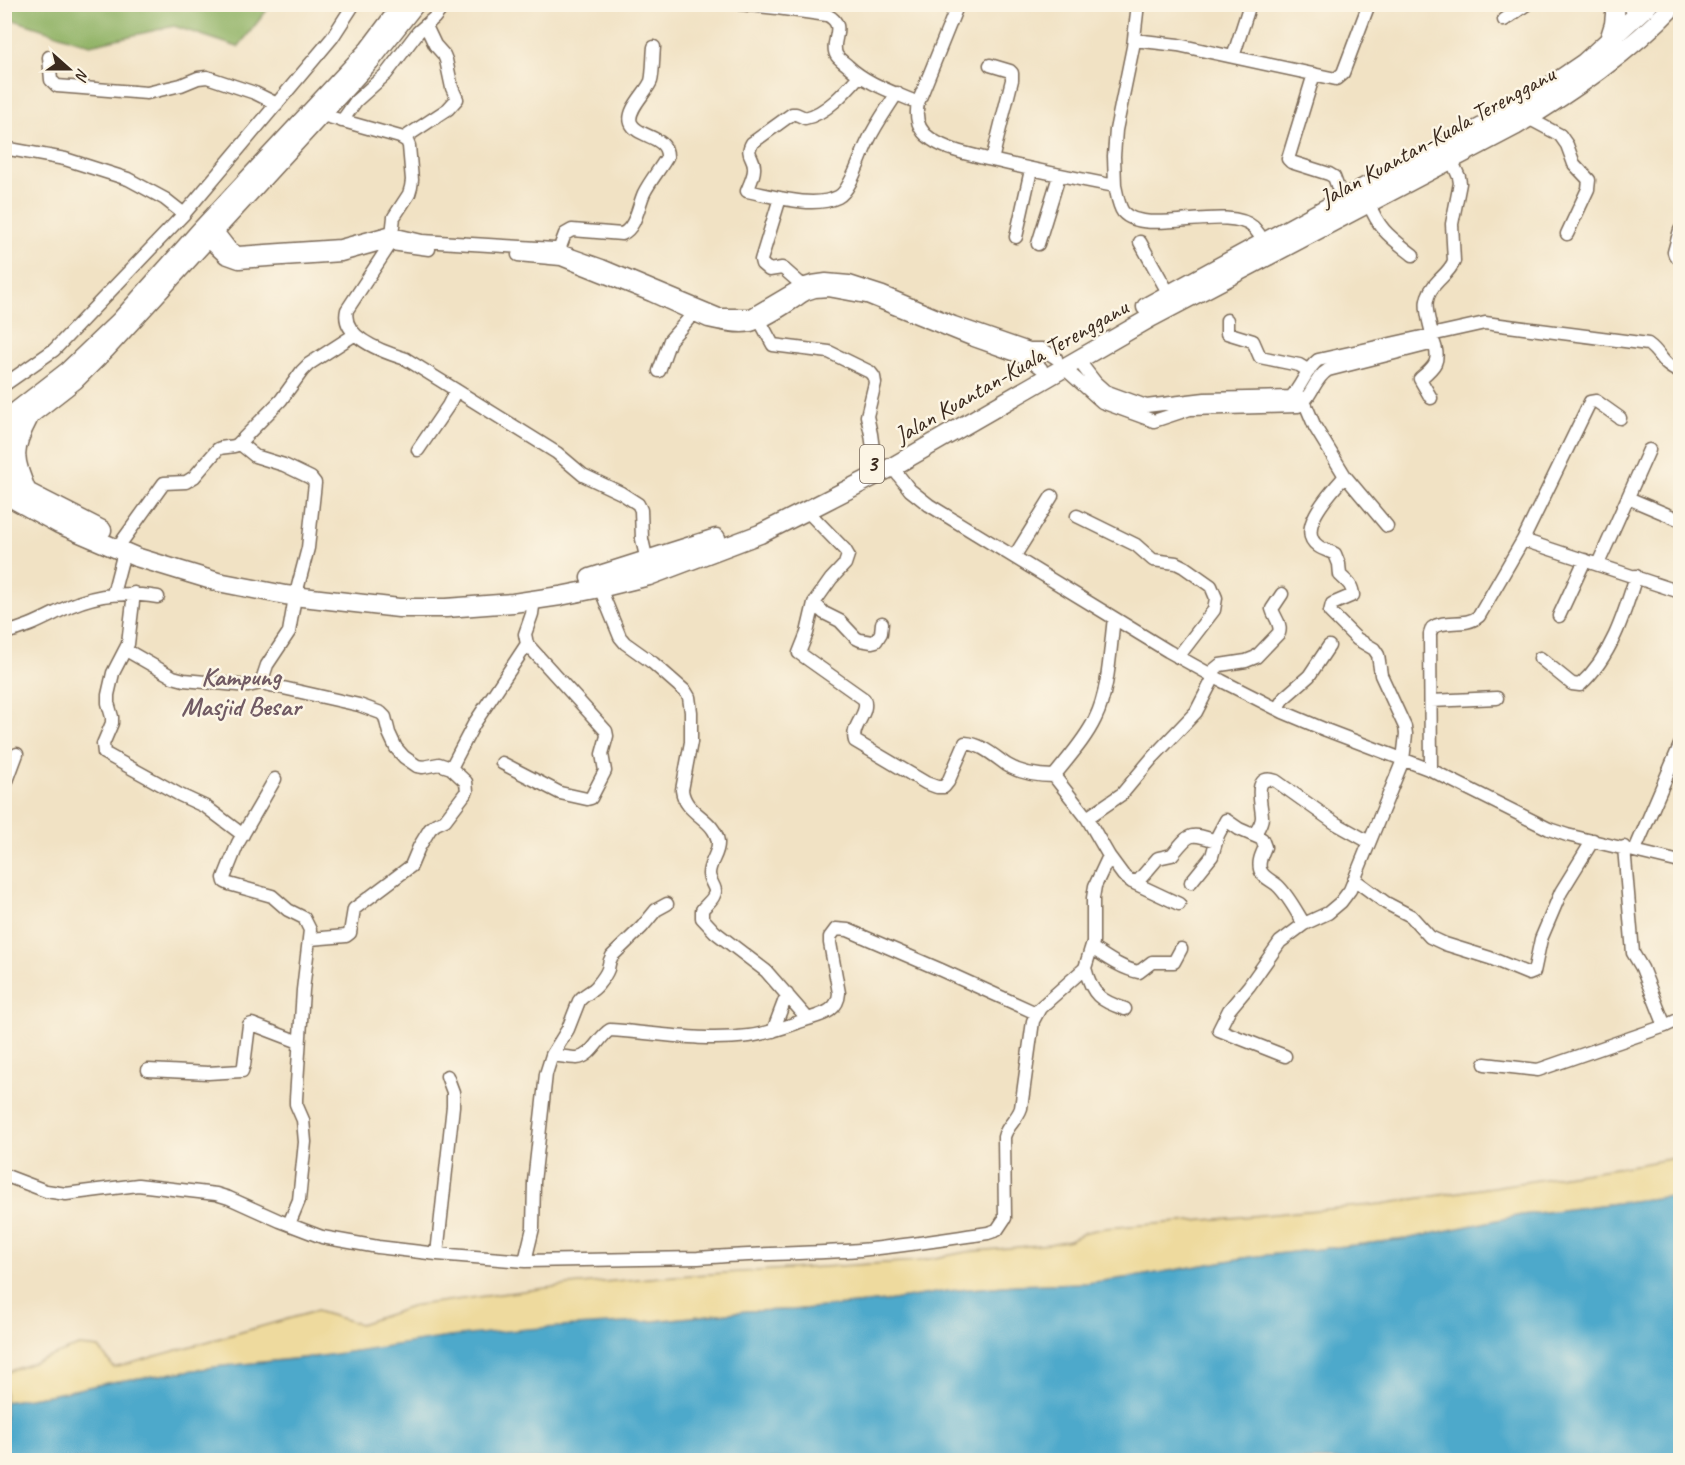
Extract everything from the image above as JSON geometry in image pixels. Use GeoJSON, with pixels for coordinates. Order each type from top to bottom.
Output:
{"type":"FeatureCollection","features":[{"type":"Feature","properties":{"kind":"highway"},"geometry":{"type":"LineString","coordinates":[[1608,43],[1614,24],[1616,4]]}},
{"type":"Feature","properties":{"kind":"highway"},"geometry":{"type":"LineString","coordinates":[[1638,39],[1640,10],[1671,8]]}},
{"type":"Feature","properties":{"kind":"highway","name":"Jalan Kuantan-Kuala Terengganu"},"geometry":{"type":"LineString","coordinates":[[4,494],[59,524],[123,546],[140,548],[186,563],[296,591],[399,608],[446,608],[534,600],[600,588],[648,576],[751,538],[808,510],[1060,363],[1168,294],[1264,242],[1337,207],[1368,202],[1528,118],[1607,65],[1671,8]]}},
{"type":"Feature","properties":{"kind":"highway","name":"Jalan Kuantan-Kuala Terengganu"},"geometry":{"type":"LineString","coordinates":[[1060,363],[1152,317],[1398,169],[1445,147],[1521,106],[1584,63],[1608,43],[1640,10]]}},
{"type":"Feature","properties":{"kind":"highway"},"geometry":{"type":"LineString","coordinates":[[27,492],[17,467],[15,454],[20,435],[28,419]]}},
{"type":"Feature","properties":{"kind":"highway","name":"Jalan Kuantan-Kuala Terengganu"},"geometry":{"type":"LineString","coordinates":[[296,591],[440,597],[520,590],[598,577],[750,527],[883,465]]}},
{"type":"Feature","properties":{"kind":"highway","name":"Jalan Kuantan-Kuala Terengganu"},"geometry":{"type":"LineString","coordinates":[[4,480],[123,546]]}},
{"type":"Feature","properties":{"kind":"main road"},"geometry":{"type":"LineString","coordinates":[[4,419],[67,370],[118,320],[368,48],[401,4]]}},
{"type":"Feature","properties":{"kind":"main road"},"geometry":{"type":"LineString","coordinates":[[4,437],[76,381],[372,61],[417,4]]}},
{"type":"Feature","properties":{"kind":"street"},"geometry":{"type":"LineString","coordinates":[[4,385],[54,350],[184,214],[332,38],[354,4]]}},
{"type":"Feature","properties":{"kind":"street"},"geometry":{"type":"LineString","coordinates":[[342,121],[356,101],[386,74],[418,33],[445,4]]}},
{"type":"Feature","properties":{"kind":"street"},"geometry":{"type":"LineString","coordinates":[[740,4],[827,15],[836,21],[838,29],[835,47],[837,56],[859,76],[918,103]]}},
{"type":"Feature","properties":{"kind":"street"},"geometry":{"type":"LineString","coordinates":[[958,4],[915,113],[916,119],[927,136],[954,149],[1031,171],[1115,186]]}},
{"type":"Feature","properties":{"kind":"street"},"geometry":{"type":"LineString","coordinates":[[1137,4],[1134,40],[1116,130],[1115,186],[1121,208],[1128,216],[1138,220],[1156,222],[1238,220],[1253,227],[1264,242]]}},
{"type":"Feature","properties":{"kind":"street"},"geometry":{"type":"LineString","coordinates":[[1233,57],[1250,4]]}},
{"type":"Feature","properties":{"kind":"street"},"geometry":{"type":"LineString","coordinates":[[1134,40],[1178,45],[1336,79],[1342,73],[1369,4]]}},
{"type":"Feature","properties":{"kind":"street"},"geometry":{"type":"LineString","coordinates":[[1504,20],[1527,4]]}},
{"type":"Feature","properties":{"kind":"street"},"geometry":{"type":"LineString","coordinates":[[404,138],[448,109],[457,99],[444,55],[435,45],[426,26]]}},
{"type":"Feature","properties":{"kind":"street"},"geometry":{"type":"LineString","coordinates":[[559,250],[565,234],[573,230],[622,234],[627,232],[632,226],[644,192],[667,157],[663,144],[634,127],[630,122],[639,97],[651,81],[654,47]]}},
{"type":"Feature","properties":{"kind":"street"},"geometry":{"type":"LineString","coordinates":[[50,57],[51,80],[57,86],[147,93],[207,77],[255,93],[277,104]]}},
{"type":"Feature","properties":{"kind":"street"},"geometry":{"type":"LineString","coordinates":[[990,66],[1012,73],[992,160]]}},
{"type":"Feature","properties":{"kind":"street"},"geometry":{"type":"LineString","coordinates":[[1314,74],[1288,159],[1334,177],[1337,207]]}},
{"type":"Feature","properties":{"kind":"street"},"geometry":{"type":"LineString","coordinates":[[859,76],[840,97],[815,115],[805,118],[792,114],[752,143],[749,153],[754,169],[747,191],[801,202],[839,197],[860,162],[868,141],[897,93]]}},
{"type":"Feature","properties":{"kind":"street"},"geometry":{"type":"LineString","coordinates":[[322,115],[404,138],[409,146],[412,180],[409,194],[394,218],[392,238],[347,310],[346,323],[354,335],[389,354],[406,358],[557,453],[583,475],[621,493],[638,504],[641,510],[642,539],[647,561]]}},
{"type":"Feature","properties":{"kind":"street"},"geometry":{"type":"LineString","coordinates":[[1528,118],[1560,135],[1574,164],[1589,180],[1588,189],[1567,234]]}},
{"type":"Feature","properties":{"kind":"street"},"geometry":{"type":"LineString","coordinates":[[4,148],[65,159],[128,179],[165,199],[184,214]]}},
{"type":"Feature","properties":{"kind":"street"},"geometry":{"type":"LineString","coordinates":[[1432,334],[1425,303],[1431,287],[1452,266],[1454,261],[1452,224],[1460,183],[1451,159]]}},
{"type":"Feature","properties":{"kind":"street"},"geometry":{"type":"LineString","coordinates":[[1016,237],[1031,171]]}},
{"type":"Feature","properties":{"kind":"street"},"geometry":{"type":"LineString","coordinates":[[1038,244],[1059,176]]}},
{"type":"Feature","properties":{"kind":"street"},"geometry":{"type":"LineString","coordinates":[[780,198],[761,260],[762,264],[769,270],[782,268],[802,285]]}},
{"type":"Feature","properties":{"kind":"street"},"geometry":{"type":"LineString","coordinates":[[1368,202],[1382,229],[1413,255]]}},
{"type":"Feature","properties":{"kind":"street"},"geometry":{"type":"LineString","coordinates":[[1680,230],[1674,252],[1680,259]]}},
{"type":"Feature","properties":{"kind":"street"},"geometry":{"type":"LineString","coordinates":[[212,235],[238,253],[340,246],[382,234],[430,249],[553,257],[630,286],[717,323],[748,326],[806,294],[815,291],[839,291],[867,297],[1030,360],[1060,363]]}},
{"type":"Feature","properties":{"kind":"street"},"geometry":{"type":"LineString","coordinates":[[392,238],[559,250],[719,315],[751,315],[802,285],[826,280],[849,282],[879,291],[965,327],[1029,349],[1042,350],[1060,363],[1095,382],[1105,391],[1146,406],[1205,399],[1300,397],[1328,370],[1434,343],[1438,359],[1420,379],[1431,398]]}},
{"type":"Feature","properties":{"kind":"street"},"geometry":{"type":"LineString","coordinates":[[1140,242],[1168,294]]}},
{"type":"Feature","properties":{"kind":"street"},"geometry":{"type":"LineString","coordinates":[[659,371],[670,340],[693,314]]}},
{"type":"Feature","properties":{"kind":"street"},"geometry":{"type":"LineString","coordinates":[[1227,320],[1227,333],[1252,341],[1260,357],[1299,365],[1309,370]]}},
{"type":"Feature","properties":{"kind":"street"},"geometry":{"type":"LineString","coordinates":[[760,321],[773,345],[829,352],[870,372],[875,383],[867,410],[871,434],[883,465],[917,497],[1178,657],[1277,709],[1431,770],[1549,829],[1680,861]]}},
{"type":"Feature","properties":{"kind":"street"},"geometry":{"type":"LineString","coordinates":[[1387,526],[1346,476],[1315,427],[1300,397],[1309,370],[1315,361],[1491,322],[1648,344],[1665,364],[1680,372]]}},
{"type":"Feature","properties":{"kind":"street"},"geometry":{"type":"LineString","coordinates":[[113,594],[123,546],[164,483],[186,482],[194,477],[218,449],[233,447],[239,443],[281,400],[302,370],[354,335]]}},
{"type":"Feature","properties":{"kind":"street"},"geometry":{"type":"LineString","coordinates":[[418,450],[448,406],[456,390]]}},
{"type":"Feature","properties":{"kind":"street"},"geometry":{"type":"LineString","coordinates":[[448,406],[469,398]]}},
{"type":"Feature","properties":{"kind":"street"},"geometry":{"type":"LineString","coordinates":[[1431,770],[1430,634],[1432,628],[1440,624],[1470,622],[1479,616],[1523,540],[1590,402],[1596,401],[1620,418]]}},
{"type":"Feature","properties":{"kind":"street"},"geometry":{"type":"LineString","coordinates":[[239,443],[255,456],[284,465],[314,480],[315,487],[308,548],[296,591],[289,632],[267,665],[261,683]]}},
{"type":"Feature","properties":{"kind":"street"},"geometry":{"type":"LineString","coordinates":[[1598,564],[1649,450]]}},
{"type":"Feature","properties":{"kind":"street"},"geometry":{"type":"LineString","coordinates":[[1285,1056],[1219,1030],[1229,1010],[1280,942],[1304,924],[1328,913],[1350,890],[1403,760],[1406,734],[1405,727],[1381,675],[1378,655],[1374,649],[1358,639],[1330,612],[1332,604],[1352,596],[1353,591],[1350,582],[1340,575],[1335,554],[1317,546],[1311,533],[1311,522],[1318,510],[1346,476]]}},
{"type":"Feature","properties":{"kind":"street"},"geometry":{"type":"LineString","coordinates":[[1014,557],[1052,496]]}},
{"type":"Feature","properties":{"kind":"street"},"geometry":{"type":"LineString","coordinates":[[1628,498],[1680,520]]}},
{"type":"Feature","properties":{"kind":"street"},"geometry":{"type":"LineString","coordinates":[[808,510],[848,555],[845,564],[814,603],[807,633],[799,653],[864,699],[866,708],[854,734],[855,741],[926,783],[937,787],[944,787],[948,782],[965,742],[984,749],[1019,771],[1054,777],[1088,818],[1109,856],[1123,875],[1132,882],[1179,904]]}},
{"type":"Feature","properties":{"kind":"street"},"geometry":{"type":"LineString","coordinates":[[1077,516],[1136,546],[1153,560],[1176,563],[1184,567],[1211,586],[1216,598],[1214,610],[1178,657]]}},
{"type":"Feature","properties":{"kind":"street"},"geometry":{"type":"LineString","coordinates":[[1523,540],[1680,592]]}},
{"type":"Feature","properties":{"kind":"street"},"geometry":{"type":"LineString","coordinates":[[1559,616],[1585,560]]}},
{"type":"Feature","properties":{"kind":"street"},"geometry":{"type":"LineString","coordinates":[[1540,657],[1572,684],[1580,685],[1607,651],[1624,615],[1636,576]]}},
{"type":"Feature","properties":{"kind":"street"},"geometry":{"type":"LineString","coordinates":[[600,588],[620,637],[653,663],[689,697],[691,737],[682,796],[691,810],[716,834],[718,841],[717,852],[708,876],[715,895],[702,910],[702,918],[715,932],[766,971],[808,1019]]}},
{"type":"Feature","properties":{"kind":"street"},"geometry":{"type":"LineString","coordinates":[[4,633],[41,621],[88,599],[113,594],[158,597]]}},
{"type":"Feature","properties":{"kind":"street"},"geometry":{"type":"LineString","coordinates":[[134,594],[126,650],[113,673],[110,684],[108,703],[112,723],[103,744],[104,753],[109,758],[206,807],[243,835]]}},
{"type":"Feature","properties":{"kind":"street"},"geometry":{"type":"LineString","coordinates":[[1088,818],[1122,795],[1153,757],[1196,712],[1216,678],[1220,664],[1246,661],[1256,657],[1279,633],[1280,625],[1272,609],[1282,594]]}},
{"type":"Feature","properties":{"kind":"street"},"geometry":{"type":"LineString","coordinates":[[502,763],[560,794],[587,799],[591,798],[605,771],[603,754],[606,730],[527,644],[525,634],[534,600]]}},
{"type":"Feature","properties":{"kind":"street"},"geometry":{"type":"LineString","coordinates":[[814,603],[824,613],[840,621],[860,640],[876,641],[881,633],[882,623]]}},
{"type":"Feature","properties":{"kind":"street"},"geometry":{"type":"LineString","coordinates":[[1054,777],[1090,728],[1101,706],[1114,618]]}},
{"type":"Feature","properties":{"kind":"street"},"geometry":{"type":"LineString","coordinates":[[451,768],[474,724],[527,644]]}},
{"type":"Feature","properties":{"kind":"street"},"geometry":{"type":"LineString","coordinates":[[1277,709],[1285,697],[1309,676],[1329,646]]}},
{"type":"Feature","properties":{"kind":"street"},"geometry":{"type":"LineString","coordinates":[[126,650],[172,677],[184,680],[248,686],[261,683],[359,705],[381,713],[385,717],[389,734],[396,748],[404,757],[417,766],[439,764],[451,768],[464,778],[468,787],[467,791],[445,820],[430,829],[411,866],[354,909],[350,933],[346,936],[310,939]]}},
{"type":"Feature","properties":{"kind":"street"},"geometry":{"type":"LineString","coordinates":[[1431,701],[1497,698]]}},
{"type":"Feature","properties":{"kind":"street"},"geometry":{"type":"LineString","coordinates":[[1665,1026],[1642,968],[1633,953],[1630,849],[1680,745]]}},
{"type":"Feature","properties":{"kind":"street"},"geometry":{"type":"LineString","coordinates":[[4,789],[18,754]]}},
{"type":"Feature","properties":{"kind":"street"},"geometry":{"type":"LineString","coordinates":[[275,779],[243,835],[226,874],[225,882],[272,896],[288,910],[304,918],[310,930],[299,1042],[296,1104],[303,1120],[305,1142],[299,1200],[289,1224]]}},
{"type":"Feature","properties":{"kind":"street"},"geometry":{"type":"LineString","coordinates":[[1254,836],[1262,819],[1259,806],[1261,785],[1268,779],[1276,782],[1335,823],[1369,842]]}},
{"type":"Feature","properties":{"kind":"street"},"geometry":{"type":"LineString","coordinates":[[1191,882],[1212,856],[1226,820],[1239,829],[1262,839],[1265,844],[1260,859],[1263,875],[1284,894],[1304,924]]}},
{"type":"Feature","properties":{"kind":"street"},"geometry":{"type":"LineString","coordinates":[[1132,882],[1140,879],[1158,858],[1172,855],[1191,835],[1216,841]]}},
{"type":"Feature","properties":{"kind":"street"},"geometry":{"type":"LineString","coordinates":[[1354,880],[1386,903],[1411,916],[1430,937],[1529,974],[1534,972],[1541,939],[1561,892],[1593,840]]}},
{"type":"Feature","properties":{"kind":"street"},"geometry":{"type":"LineString","coordinates":[[4,1175],[46,1191],[66,1194],[138,1185],[216,1194],[289,1224],[336,1240],[437,1254],[525,1261],[698,1258],[862,1250],[988,1233],[997,1230],[1005,1218],[1004,1137],[1008,1125],[1016,1120],[1021,1108],[1033,1021],[1036,1013],[1085,968],[1092,948],[1095,886],[1109,856]]}},
{"type":"Feature","properties":{"kind":"street"},"geometry":{"type":"LineString","coordinates":[[525,1261],[533,1228],[534,1182],[544,1083],[552,1055],[568,1029],[579,1001],[597,986],[608,972],[609,960],[612,956],[656,910],[668,904]]}},
{"type":"Feature","properties":{"kind":"street"},"geometry":{"type":"LineString","coordinates":[[552,1055],[578,1058],[584,1056],[610,1030],[702,1039],[749,1036],[773,1031],[832,1010],[839,1001],[830,943],[830,937],[836,929],[848,930],[1036,1013]]}},
{"type":"Feature","properties":{"kind":"street"},"geometry":{"type":"LineString","coordinates":[[1092,948],[1117,963],[1139,972],[1152,962],[1174,962],[1181,948]]}},
{"type":"Feature","properties":{"kind":"street"},"geometry":{"type":"LineString","coordinates":[[1085,968],[1090,985],[1099,997],[1107,1003],[1125,1009]]}},
{"type":"Feature","properties":{"kind":"street"},"geometry":{"type":"LineString","coordinates":[[773,1031],[787,994]]}},
{"type":"Feature","properties":{"kind":"street"},"geometry":{"type":"LineString","coordinates":[[1485,1064],[1538,1070],[1680,1019]]}},
{"type":"Feature","properties":{"kind":"street"},"geometry":{"type":"LineString","coordinates":[[148,1070],[208,1073],[242,1071],[249,1025],[252,1024],[299,1042]]}},
{"type":"Feature","properties":{"kind":"street"},"geometry":{"type":"LineString","coordinates":[[437,1254],[453,1106],[453,1092],[447,1076]]}},
{"type":"Feature","properties":{"kind":"green space"},"geometry":{"type":"Polygon","coordinates":[[[5,4],[271,5],[238,47],[174,26],[90,45],[5,17],[5,4]]]}},
{"type":"Feature","properties":{"kind":"sand"},"geometry":{"type":"Polygon","coordinates":[[[1680,1157],[1680,1195],[1521,1215],[1406,1239],[1250,1257],[1087,1283],[1016,1285],[948,1291],[887,1301],[793,1310],[747,1311],[215,1367],[112,1382],[5,1402],[5,1373],[79,1346],[99,1348],[114,1368],[316,1311],[360,1324],[417,1305],[569,1285],[919,1261],[966,1252],[1050,1244],[1105,1228],[1382,1204],[1680,1157]]]}},
{"type":"Feature","properties":{"kind":"water"},"geometry":{"type":"Polygon","coordinates":[[[1680,1195],[1680,1460],[5,1460],[5,1402],[112,1382],[215,1367],[315,1357],[449,1337],[528,1329],[656,1321],[747,1311],[793,1310],[1016,1285],[1087,1283],[1250,1257],[1406,1239],[1522,1215],[1680,1195]]]}},
{"type":"Feature","properties":{"kind":"district","name":"Kampung Masjid Besar"},"geometry":{"type":"Point","coordinates":[241,691]}}]}
